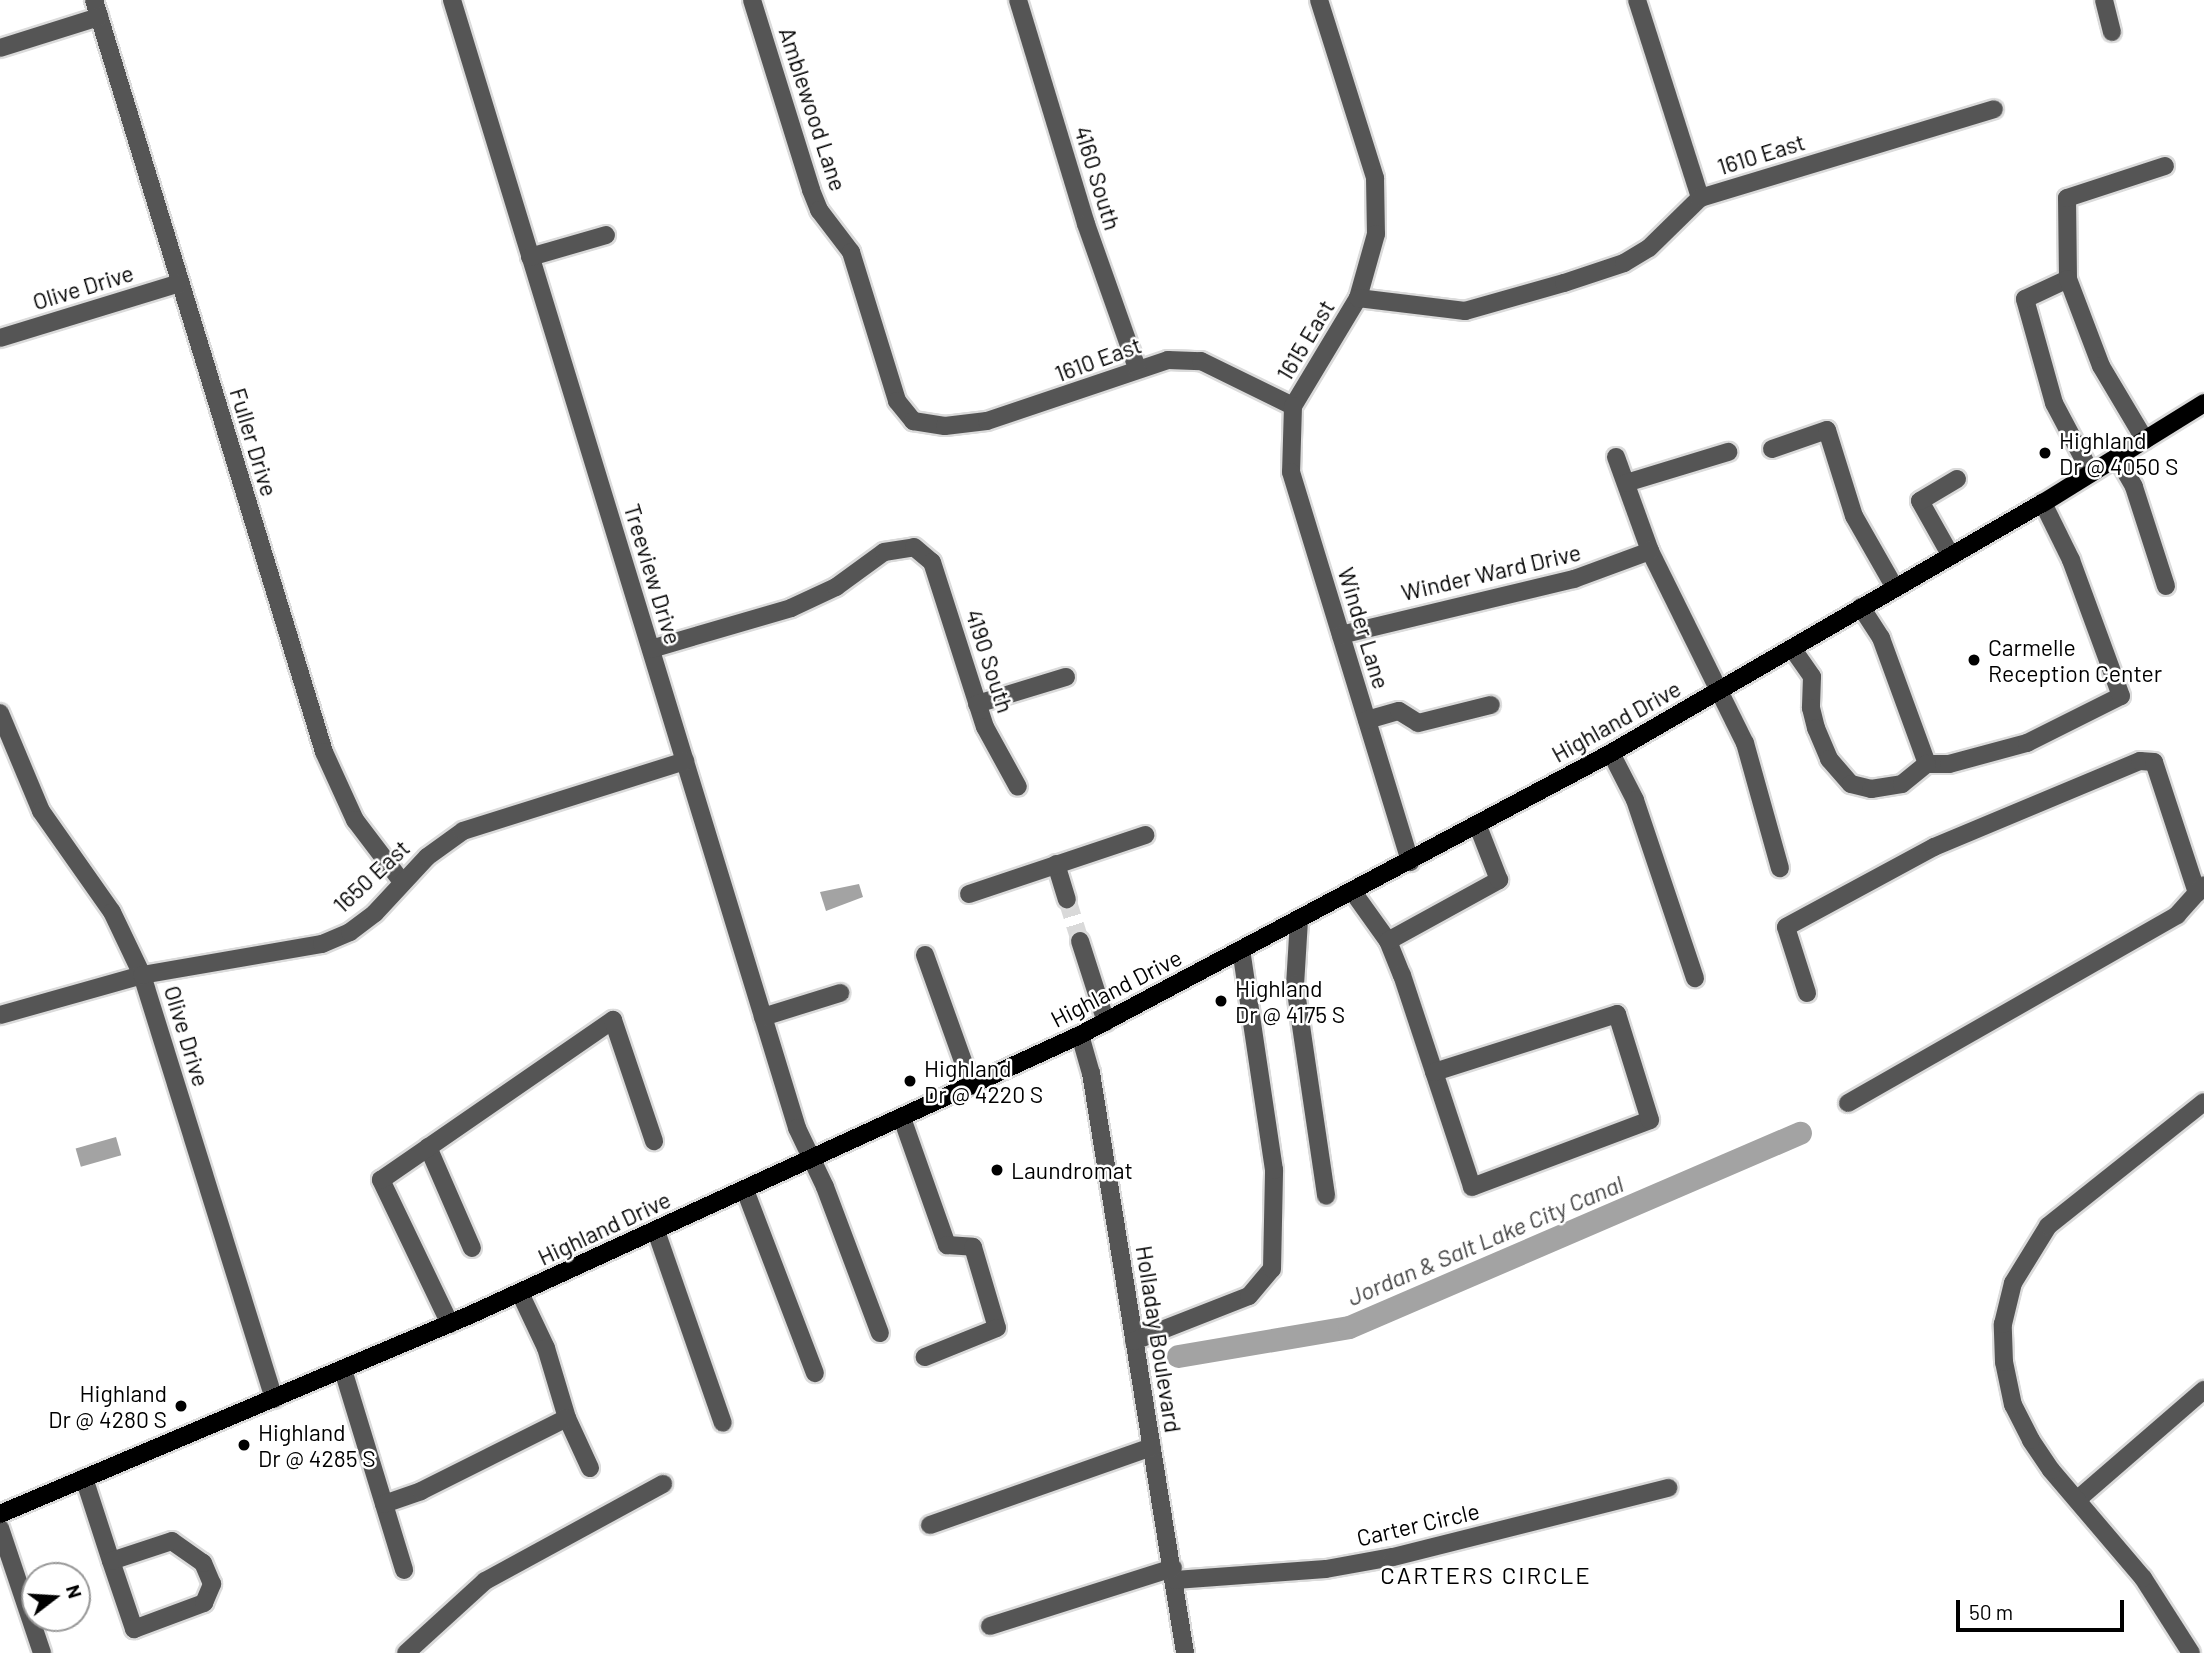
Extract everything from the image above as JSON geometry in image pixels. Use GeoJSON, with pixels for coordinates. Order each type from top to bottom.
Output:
{"type":"FeatureCollection","features":[{"type":"Feature","properties":{"kind":"main road","name":"Highland Drive"},"geometry":{"type":"LineString","coordinates":[[0,1514],[520,1293],[1080,1035],[1611,753],[2043,503],[2204,403]]}},
{"type":"Feature","properties":{"kind":"street","name":"Treeview Drive"},"geometry":{"type":"LineString","coordinates":[[452,0],[797,1128],[813,1159],[880,1333]]}},
{"type":"Feature","properties":{"kind":"street","name":"Amblewood Lane"},"geometry":{"type":"LineString","coordinates":[[752,0],[811,190],[819,210],[850,252],[897,401],[913,421]]}},
{"type":"Feature","properties":{"kind":"street","name":"4160 South"},"geometry":{"type":"LineString","coordinates":[[1018,0],[1086,224],[1137,369]]}},
{"type":"Feature","properties":{"kind":"street"},"geometry":{"type":"LineString","coordinates":[[1320,0],[1375,178],[1376,234],[1358,298]]}},
{"type":"Feature","properties":{"kind":"street"},"geometry":{"type":"LineString","coordinates":[[1637,0],[1700,198]]}},
{"type":"Feature","properties":{"kind":"street"},"geometry":{"type":"LineString","coordinates":[[2104,0],[2112,32]]}},
{"type":"Feature","properties":{"kind":"street"},"geometry":{"type":"LineString","coordinates":[[0,48],[96,9]]}},
{"type":"Feature","properties":{"kind":"street","name":"Fuller Drive"},"geometry":{"type":"LineString","coordinates":[[96,9],[324,752],[355,820],[402,882]]}},
{"type":"Feature","properties":{"kind":"street","name":"1610 East"},"geometry":{"type":"LineString","coordinates":[[1564,282],[1624,262],[1649,248],[1700,198],[1994,109]]}},
{"type":"Feature","properties":{"kind":"street"},"geometry":{"type":"LineString","coordinates":[[2145,440],[2101,366],[2068,279],[2067,198],[2165,166]]}},
{"type":"Feature","properties":{"kind":"street"},"geometry":{"type":"LineString","coordinates":[[530,257],[606,235]]}},
{"type":"Feature","properties":{"kind":"street"},"geometry":{"type":"LineString","coordinates":[[2068,279],[2025,299],[2054,403],[2091,473]]}},
{"type":"Feature","properties":{"kind":"street","name":"1615 East"},"geometry":{"type":"LineString","coordinates":[[1293,406],[1358,298],[1465,311],[1564,282]]}},
{"type":"Feature","properties":{"kind":"street","name":"Olive Drive"},"geometry":{"type":"LineString","coordinates":[[0,338],[180,283]]}},
{"type":"Feature","properties":{"kind":"street","name":"1610 East"},"geometry":{"type":"LineString","coordinates":[[913,421],[946,426],[987,421],[1063,398],[1168,360],[1201,361],[1293,406]]}},
{"type":"Feature","properties":{"kind":"street","name":"Winder Lane"},"geometry":{"type":"LineString","coordinates":[[1293,406],[1290,472],[1410,862]]}},
{"type":"Feature","properties":{"kind":"street"},"geometry":{"type":"LineString","coordinates":[[1772,449],[1827,430],[1854,516],[1895,588]]}},
{"type":"Feature","properties":{"kind":"street"},"geometry":{"type":"LineString","coordinates":[[1626,483],[1728,453]]}},
{"type":"Feature","properties":{"kind":"street"},"geometry":{"type":"LineString","coordinates":[[1616,457],[1650,551],[1745,743],[1780,868]]}},
{"type":"Feature","properties":{"kind":"street"},"geometry":{"type":"LineString","coordinates":[[2117,457],[2134,487],[2166,586]]}},
{"type":"Feature","properties":{"kind":"street"},"geometry":{"type":"LineString","coordinates":[[1951,556],[1920,501],[1957,479]]}},
{"type":"Feature","properties":{"kind":"street"},"geometry":{"type":"LineString","coordinates":[[1793,648],[1812,677],[1811,708],[1829,759],[1851,784],[1871,789],[1902,784],[1927,764],[1949,764],[2027,743],[2121,696],[2071,560],[2043,503]]}},
{"type":"Feature","properties":{"kind":"street","name":"4190 South"},"geometry":{"type":"LineString","coordinates":[[651,649],[818,597],[895,547],[920,550],[936,571],[977,705],[995,751],[1018,787]]}},
{"type":"Feature","properties":{"kind":"street","name":"Winder Ward Drive"},"geometry":{"type":"LineString","coordinates":[[1341,635],[1574,579],[1650,551]]}},
{"type":"Feature","properties":{"kind":"street"},"geometry":{"type":"LineString","coordinates":[[1861,607],[1881,638],[1927,764]]}},
{"type":"Feature","properties":{"kind":"street"},"geometry":{"type":"LineString","coordinates":[[977,705],[1066,677]]}},
{"type":"Feature","properties":{"kind":"street"},"geometry":{"type":"LineString","coordinates":[[1367,720],[1399,711],[1418,723],[1491,705]]}},
{"type":"Feature","properties":{"kind":"street","name":"Olive Drive"},"geometry":{"type":"LineString","coordinates":[[0,713],[41,811],[112,912],[142,975],[274,1399]]}},
{"type":"Feature","properties":{"kind":"street"},"geometry":{"type":"LineString","coordinates":[[1611,753],[1635,800],[1695,978]]}},
{"type":"Feature","properties":{"kind":"street","name":"1650 East"},"geometry":{"type":"LineString","coordinates":[[0,1015],[142,975],[322,944],[350,932],[375,913],[402,882],[446,842],[492,819],[685,761]]}},
{"type":"Feature","properties":{"kind":"street"},"geometry":{"type":"LineString","coordinates":[[1807,993],[1786,927],[1934,847],[2140,761],[2154,762],[2200,889],[2177,915],[1848,1103]]}},
{"type":"Feature","properties":{"kind":"street"},"geometry":{"type":"LineString","coordinates":[[1388,941],[1499,880],[1478,826]]}},
{"type":"Feature","properties":{"kind":"street"},"geometry":{"type":"LineString","coordinates":[[969,894],[1145,835]]}},
{"type":"Feature","properties":{"kind":"street"},"geometry":{"type":"LineString","coordinates":[[1056,864],[1067,899]]}},
{"type":"Feature","properties":{"kind":"street"},"geometry":{"type":"LineString","coordinates":[[1353,892],[1388,941],[1472,1188],[1650,1120],[1617,1014],[1434,1072]]}},
{"type":"Feature","properties":{"kind":"street"},"geometry":{"type":"LineString","coordinates":[[1299,920],[1295,985],[1326,1196]]}},
{"type":"Feature","properties":{"kind":"street"},"geometry":{"type":"LineString","coordinates":[[1080,941],[1106,1021]]}},
{"type":"Feature","properties":{"kind":"street"},"geometry":{"type":"LineString","coordinates":[[1134,1341],[1248,1296],[1272,1269],[1274,1170],[1241,950]]}},
{"type":"Feature","properties":{"kind":"street"},"geometry":{"type":"LineString","coordinates":[[925,955],[972,1086]]}},
{"type":"Feature","properties":{"kind":"street"},"geometry":{"type":"LineString","coordinates":[[763,1017],[840,993]]}},
{"type":"Feature","properties":{"kind":"street"},"geometry":{"type":"LineString","coordinates":[[450,1324],[381,1180],[613,1020],[654,1141]]}},
{"type":"Feature","properties":{"kind":"street","name":"Holladay Boulevard"},"geometry":{"type":"LineString","coordinates":[[1080,1035],[1091,1073],[1185,1653]]}},
{"type":"Feature","properties":{"kind":"street"},"geometry":{"type":"LineString","coordinates":[[2191,1653],[2143,1578],[2051,1470],[2013,1405],[2004,1362],[2003,1324],[2013,1283],[2048,1226],[2204,1102]]}},
{"type":"Feature","properties":{"kind":"street"},"geometry":{"type":"LineString","coordinates":[[902,1118],[947,1245],[973,1247],[997,1328],[925,1357]]}},
{"type":"Feature","properties":{"kind":"street"},"geometry":{"type":"LineString","coordinates":[[428,1147],[472,1248]]}},
{"type":"Feature","properties":{"kind":"street"},"geometry":{"type":"LineString","coordinates":[[745,1190],[815,1373]]}},
{"type":"Feature","properties":{"kind":"street"},"geometry":{"type":"LineString","coordinates":[[656,1231],[723,1423]]}},
{"type":"Feature","properties":{"kind":"street"},"geometry":{"type":"LineString","coordinates":[[520,1293],[546,1348],[567,1418],[590,1468]]}},
{"type":"Feature","properties":{"kind":"street"},"geometry":{"type":"LineString","coordinates":[[343,1370],[404,1570]]}},
{"type":"Feature","properties":{"kind":"street"},"geometry":{"type":"LineString","coordinates":[[2078,1499],[2204,1390]]}},
{"type":"Feature","properties":{"kind":"street"},"geometry":{"type":"LineString","coordinates":[[384,1504],[421,1491],[567,1418]]}},
{"type":"Feature","properties":{"kind":"street"},"geometry":{"type":"LineString","coordinates":[[930,1525],[1152,1447]]}},
{"type":"Feature","properties":{"kind":"street"},"geometry":{"type":"LineString","coordinates":[[84,1478],[111,1561],[135,1629],[204,1603],[212,1584],[203,1563],[172,1541],[111,1561]]}},
{"type":"Feature","properties":{"kind":"street"},"geometry":{"type":"LineString","coordinates":[[406,1653],[485,1581],[663,1484]]}},
{"type":"Feature","properties":{"kind":"street","name":"Carter Circle"},"geometry":{"type":"LineString","coordinates":[[989,1626],[1174,1574],[1326,1569],[1393,1557],[1668,1488]]}},
{"type":"Feature","properties":{"kind":"street"},"geometry":{"type":"LineString","coordinates":[[0,1528],[42,1653]]}},
{"type":"Feature","properties":{"kind":"shaded area"},"geometry":{"type":"Polygon","coordinates":[[[859,884],[863,897],[826,911],[820,892],[859,884]]]}},
{"type":"Feature","properties":{"kind":"shaded area"},"geometry":{"type":"Polygon","coordinates":[[[116,1137],[121,1155],[81,1167],[76,1149],[116,1137]]]}},
{"type":"Feature","properties":{"kind":"waterway","name":"Jordan & Salt Lake City Canal"},"geometry":{"type":"LineString","coordinates":[[1178,1356],[1349,1327],[1800,1133]]}},
{"type":"Feature","properties":{"kind":"tunnel"},"geometry":{"type":"LineString","coordinates":[[1067,899],[1080,941]]}},
{"type":"Feature","properties":{"kind":"place","name":"Highland Dr @ 4050 S"},"geometry":{"type":"Point","coordinates":[2045,453]}},
{"type":"Feature","properties":{"kind":"place","name":"Carmelle Reception Center"},"geometry":{"type":"Point","coordinates":[1974,660]}},
{"type":"Feature","properties":{"kind":"place","name":"Highland Dr @ 4175 S"},"geometry":{"type":"Point","coordinates":[1221,1001]}},
{"type":"Feature","properties":{"kind":"place","name":"Highland Dr @ 4220 S"},"geometry":{"type":"Point","coordinates":[910,1081]}},
{"type":"Feature","properties":{"kind":"place","name":"Laundromat"},"geometry":{"type":"Point","coordinates":[997,1170]}},
{"type":"Feature","properties":{"kind":"place","name":"Highland Dr @ 4280 S"},"geometry":{"type":"Point","coordinates":[181,1406]}},
{"type":"Feature","properties":{"kind":"place","name":"Highland Dr @ 4285 S"},"geometry":{"type":"Point","coordinates":[244,1445]}},
{"type":"Feature","properties":{"kind":"district","name":"CARTERS CIRCLE"},"geometry":{"type":"Point","coordinates":[1486,1575]}}]}
